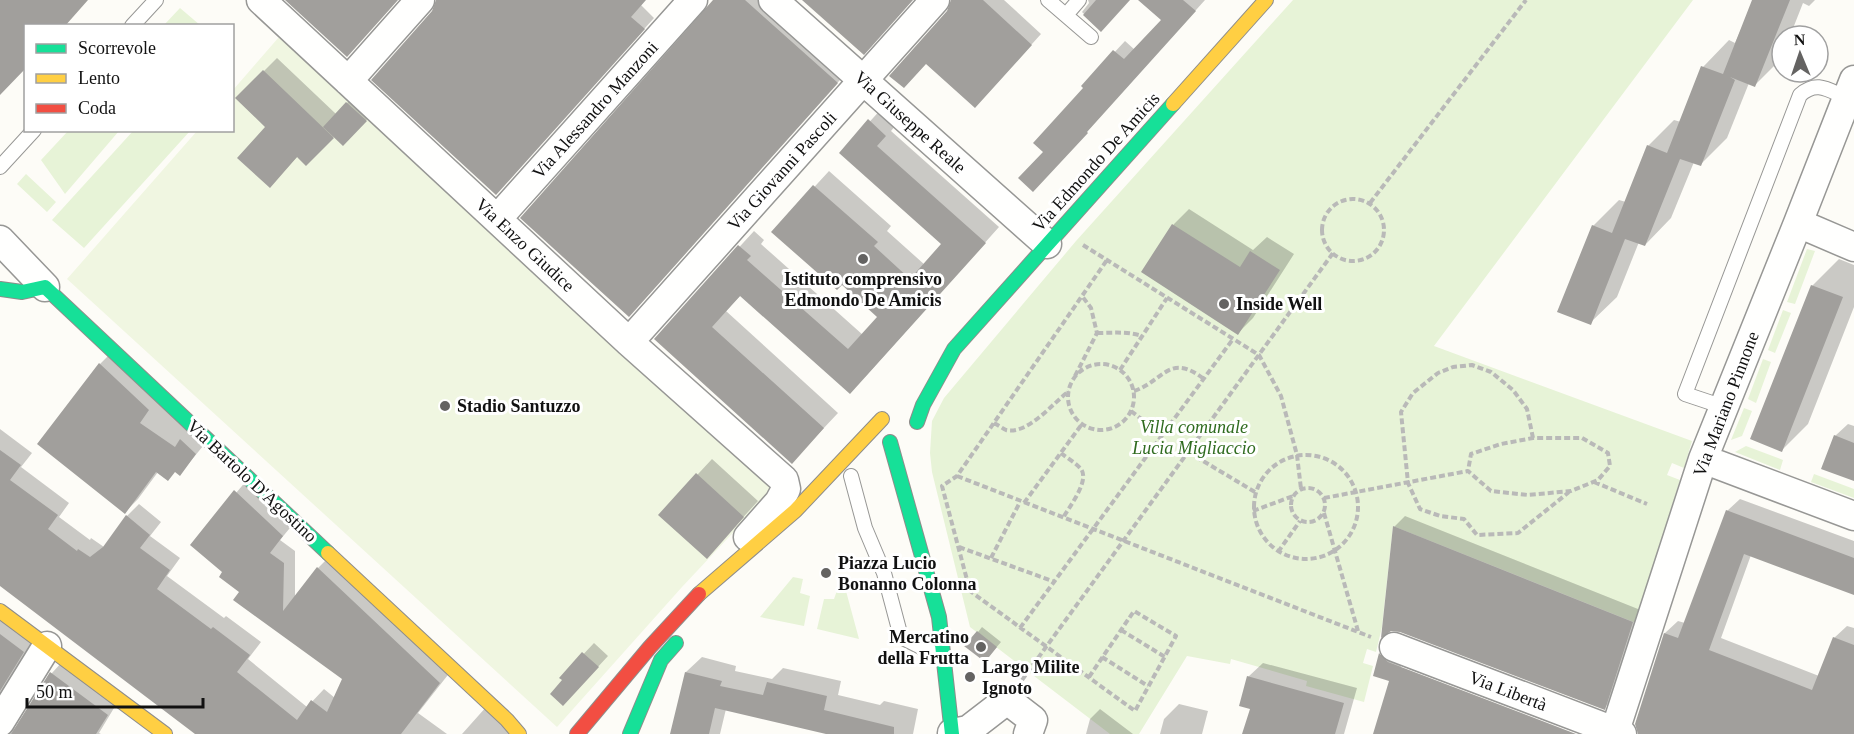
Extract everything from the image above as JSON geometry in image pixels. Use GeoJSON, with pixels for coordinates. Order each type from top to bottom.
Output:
{"type":"FeatureCollection","features":[{"type":"Feature","properties":{"kind":"main road","name":"Via Edmondo De Amicis"},"geometry":{"type":"LineString","coordinates":[[954,349],[1266,0]]}},
{"type":"Feature","properties":{"kind":"main road"},"geometry":{"type":"LineString","coordinates":[[0,289],[22,292],[45,287]]}},
{"type":"Feature","properties":{"kind":"main road","name":"Via Bartolo D'Agostino"},"geometry":{"type":"LineString","coordinates":[[45,287],[507,720]]}},
{"type":"Feature","properties":{"kind":"main road"},"geometry":{"type":"LineString","coordinates":[[927,368],[954,349]]}},
{"type":"Feature","properties":{"kind":"main road"},"geometry":{"type":"LineString","coordinates":[[888,441],[898,445],[911,440],[917,430],[917,422],[923,405],[954,349]]}},
{"type":"Feature","properties":{"kind":"main road"},"geometry":{"type":"LineString","coordinates":[[577,734],[650,647],[707,585],[795,511],[893,408]]}},
{"type":"Feature","properties":{"kind":"main road"},"geometry":{"type":"LineString","coordinates":[[909,410],[917,422]]}},
{"type":"Feature","properties":{"kind":"main road"},"geometry":{"type":"LineString","coordinates":[[882,419],[882,434],[888,441],[925,562],[939,617],[952,734]]}},
{"type":"Feature","properties":{"kind":"main road"},"geometry":{"type":"LineString","coordinates":[[875,452],[888,441]]}},
{"type":"Feature","properties":{"kind":"main road"},"geometry":{"type":"LineString","coordinates":[[839,487],[863,464]]}},
{"type":"Feature","properties":{"kind":"main road"},"geometry":{"type":"LineString","coordinates":[[918,494],[925,562]]}},
{"type":"Feature","properties":{"kind":"main road"},"geometry":{"type":"LineString","coordinates":[[0,611],[165,734]]}},
{"type":"Feature","properties":{"kind":"main road"},"geometry":{"type":"LineString","coordinates":[[630,734],[661,660],[682,636]]}},
{"type":"Feature","properties":{"kind":"main road"},"geometry":{"type":"LineString","coordinates":[[507,720],[519,734]]}},
{"type":"Feature","properties":{"kind":"main road"},"geometry":{"type":"LineString","coordinates":[[507,720],[532,734]]}},
{"type":"Feature","properties":{"kind":"street","name":"Via Enzo Giudice"},"geometry":{"type":"LineString","coordinates":[[261,0],[629,342],[784,480],[786,489],[778,502],[707,585]]}},
{"type":"Feature","properties":{"kind":"street"},"geometry":{"type":"LineString","coordinates":[[348,81],[420,0]]}},
{"type":"Feature","properties":{"kind":"street","name":"Via Alessandro Manzoni"},"geometry":{"type":"LineString","coordinates":[[497,219],[693,0]]}},
{"type":"Feature","properties":{"kind":"street","name":"Via Giuseppe Reale"},"geometry":{"type":"LineString","coordinates":[[773,0],[1047,244]]}},
{"type":"Feature","properties":{"kind":"street","name":"Via Giovanni Pascoli"},"geometry":{"type":"LineString","coordinates":[[629,342],[935,0]]}},
{"type":"Feature","properties":{"kind":"street","name":"Via Mariano Pinnone"},"geometry":{"type":"LineString","coordinates":[[1617,733],[1703,459],[1850,89]]}},
{"type":"Feature","properties":{"kind":"street"},"geometry":{"type":"LineString","coordinates":[[1798,223],[1854,246]]}},
{"type":"Feature","properties":{"kind":"street","name":"Via Bartolo D'Agostino"},"geometry":{"type":"LineString","coordinates":[[0,240],[45,287]]}},
{"type":"Feature","properties":{"kind":"street"},"geometry":{"type":"LineString","coordinates":[[1703,459],[1854,516]]}},
{"type":"Feature","properties":{"kind":"street"},"geometry":{"type":"LineString","coordinates":[[0,722],[47,646]]}},
{"type":"Feature","properties":{"kind":"street","name":"Via Libertà"},"geometry":{"type":"LineString","coordinates":[[1394,647],[1617,733]]}},
{"type":"Feature","properties":{"kind":"street"},"geometry":{"type":"LineString","coordinates":[[952,734],[968,730],[1007,700],[1033,720],[1028,734]]}},
{"type":"Feature","properties":{"kind":"lane"},"geometry":{"type":"LineString","coordinates":[[134,24],[156,0]]}},
{"type":"Feature","properties":{"kind":"lane"},"geometry":{"type":"LineString","coordinates":[[1048,0],[1091,37]]}},
{"type":"Feature","properties":{"kind":"lane"},"geometry":{"type":"LineString","coordinates":[[1066,15],[1079,0]]}},
{"type":"Feature","properties":{"kind":"lane"},"geometry":{"type":"LineString","coordinates":[[1724,407],[1685,394],[1800,95],[1807,89],[1818,86],[1850,89]]}},
{"type":"Feature","properties":{"kind":"lane"},"geometry":{"type":"LineString","coordinates":[[0,167],[32,132]]}},
{"type":"Feature","properties":{"kind":"lane"},"geometry":{"type":"LineString","coordinates":[[851,476],[865,528],[884,573],[901,637],[945,659]]}},
{"type":"Feature","properties":{"kind":"path"},"geometry":{"type":"LineString","coordinates":[[1370,203],[1526,0]]}},
{"type":"Feature","properties":{"kind":"path"},"geometry":{"type":"LineString","coordinates":[[1355,198],[1370,203],[1382,215],[1385,232],[1379,248],[1366,259],[1348,261],[1333,254],[1324,241],[1322,226],[1328,212],[1340,202],[1355,198]]}},
{"type":"Feature","properties":{"kind":"path"},"geometry":{"type":"LineString","coordinates":[[1084,245],[1258,355],[1281,396],[1297,455],[1301,489]]}},
{"type":"Feature","properties":{"kind":"path"},"geometry":{"type":"LineString","coordinates":[[1007,700],[1333,254]]}},
{"type":"Feature","properties":{"kind":"path"},"geometry":{"type":"LineString","coordinates":[[1089,678],[1134,611],[1176,636],[1135,711],[1045,647],[970,591],[942,486],[957,476],[1107,260]]}},
{"type":"Feature","properties":{"kind":"path"},"geometry":{"type":"LineString","coordinates":[[1074,379],[1083,369],[1095,365],[1108,365],[1120,370],[1129,379],[1134,391],[1134,404],[1129,416],[1119,425],[1107,430],[1094,430],[1073,416],[1069,404],[1069,391],[1074,379],[1097,333],[1091,308],[1082,296]]}},
{"type":"Feature","properties":{"kind":"path"},"geometry":{"type":"LineString","coordinates":[[1120,370],[1167,298]]}},
{"type":"Feature","properties":{"kind":"path"},"geometry":{"type":"LineString","coordinates":[[1097,333],[1125,332],[1142,336]]}},
{"type":"Feature","properties":{"kind":"path"},"geometry":{"type":"LineString","coordinates":[[1020,628],[1233,339]]}},
{"type":"Feature","properties":{"kind":"path"},"geometry":{"type":"LineString","coordinates":[[1533,438],[1527,409],[1513,390],[1491,372],[1472,365],[1453,368],[1438,374],[1413,393],[1401,412],[1408,483],[1420,509],[1440,516],[1464,519],[1477,535],[1518,533],[1570,491]]}},
{"type":"Feature","properties":{"kind":"path"},"geometry":{"type":"LineString","coordinates":[[1134,391],[1143,388],[1164,372],[1178,368],[1191,369],[1204,379]]}},
{"type":"Feature","properties":{"kind":"path"},"geometry":{"type":"LineString","coordinates":[[994,423],[1006,429],[1019,430],[1037,420],[1069,391]]}},
{"type":"Feature","properties":{"kind":"path"},"geometry":{"type":"LineString","coordinates":[[1131,411],[1162,435]]}},
{"type":"Feature","properties":{"kind":"path"},"geometry":{"type":"LineString","coordinates":[[991,558],[1022,502],[1083,424]]}},
{"type":"Feature","properties":{"kind":"path"},"geometry":{"type":"LineString","coordinates":[[1533,438],[1582,438],[1608,453],[1610,466],[1598,480],[1570,491],[1528,495],[1491,491],[1468,471],[1472,454],[1501,444],[1533,438]]}},
{"type":"Feature","properties":{"kind":"path"},"geometry":{"type":"LineString","coordinates":[[1188,452],[1255,492]]}},
{"type":"Feature","properties":{"kind":"path"},"geometry":{"type":"LineString","coordinates":[[1061,453],[1082,470],[1084,475],[1084,483],[1063,518]]}},
{"type":"Feature","properties":{"kind":"path"},"geometry":{"type":"LineString","coordinates":[[1297,455],[1316,455],[1334,462],[1347,475],[1356,491],[1359,508],[1356,524],[1348,539],[1336,551],[1322,557],[1307,560],[1278,553],[1265,541],[1256,527],[1253,511],[1255,492],[1264,474],[1279,461],[1297,455]]}},
{"type":"Feature","properties":{"kind":"path"},"geometry":{"type":"LineString","coordinates":[[1324,498],[1468,471]]}},
{"type":"Feature","properties":{"kind":"path"},"geometry":{"type":"LineString","coordinates":[[957,476],[1394,647]]}},
{"type":"Feature","properties":{"kind":"path"},"geometry":{"type":"LineString","coordinates":[[1594,482],[1647,504]]}},
{"type":"Feature","properties":{"kind":"path"},"geometry":{"type":"LineString","coordinates":[[1253,511],[1293,496],[1301,489],[1310,488],[1319,491],[1324,498],[1326,506],[1324,513],[1318,520],[1309,523],[1300,521],[1293,514],[1291,505],[1293,496]]}},
{"type":"Feature","properties":{"kind":"path"},"geometry":{"type":"LineString","coordinates":[[1324,513],[1359,632]]}},
{"type":"Feature","properties":{"kind":"path"},"geometry":{"type":"LineString","coordinates":[[1278,553],[1300,521]]}},
{"type":"Feature","properties":{"kind":"path"},"geometry":{"type":"LineString","coordinates":[[958,546],[1054,582]]}},
{"type":"Feature","properties":{"kind":"path"},"geometry":{"type":"LineString","coordinates":[[1121,630],[1165,657]]}},
{"type":"Feature","properties":{"kind":"path"},"geometry":{"type":"LineString","coordinates":[[1102,657],[1148,686]]}},
{"type":"Feature","properties":{"kind":"green space","name":"Villa comunale Lucia Migliaccio"},"geometry":{"type":"Polygon","coordinates":[[[1293,0],[1693,0],[1434,346],[1692,441],[1684,468],[1672,463],[1667,475],[1680,480],[1636,623],[1393,526],[1382,627],[1376,652],[1367,649],[1363,663],[1373,666],[1364,702],[1306,686],[1307,681],[1231,659],[1230,664],[1187,656],[1139,734],[1110,734],[970,627],[932,472],[930,453],[932,421],[944,398],[1076,241],[1293,0]]]}},
{"type":"Feature","properties":{"kind":"green space"},"geometry":{"type":"Polygon","coordinates":[[[180,8],[199,24],[165,24],[180,8]]]}},
{"type":"Feature","properties":{"kind":"green space","name":"Stadio Santuzzo"},"geometry":{"type":"Polygon","coordinates":[[[279,37],[350,99],[775,488],[682,587],[557,727],[67,279],[196,132],[234,132],[234,89],[279,37]]]}},
{"type":"Feature","properties":{"kind":"green space"},"geometry":{"type":"Polygon","coordinates":[[[67,132],[118,132],[65,194],[41,160],[67,132]]]}},
{"type":"Feature","properties":{"kind":"green space"},"geometry":{"type":"Polygon","coordinates":[[[132,132],[189,132],[84,248],[52,220],[132,132]]]}},
{"type":"Feature","properties":{"kind":"green space"},"geometry":{"type":"Polygon","coordinates":[[[26,174],[56,202],[47,212],[17,184],[26,174]]]}},
{"type":"Feature","properties":{"kind":"green space"},"geometry":{"type":"Polygon","coordinates":[[[1807,249],[1815,251],[1795,304],[1787,302],[1807,249]]]}},
{"type":"Feature","properties":{"kind":"green space"},"geometry":{"type":"Polygon","coordinates":[[[1783,310],[1791,313],[1775,353],[1768,350],[1783,310]]]}},
{"type":"Feature","properties":{"kind":"green space"},"geometry":{"type":"Polygon","coordinates":[[[1763,359],[1771,362],[1756,403],[1748,399],[1763,359]]]}},
{"type":"Feature","properties":{"kind":"green space"},"geometry":{"type":"Polygon","coordinates":[[[1744,408],[1752,411],[1742,436],[1731,440],[1744,408]]]}},
{"type":"Feature","properties":{"kind":"green space"},"geometry":{"type":"Polygon","coordinates":[[[1746,446],[1783,460],[1780,470],[1735,452],[1746,446]]]}},
{"type":"Feature","properties":{"kind":"green space"},"geometry":{"type":"Polygon","coordinates":[[[1814,474],[1854,489],[1854,498],[1811,482],[1814,474]]]}},
{"type":"Feature","properties":{"kind":"green space"},"geometry":{"type":"Polygon","coordinates":[[[793,577],[803,579],[800,593],[810,596],[804,626],[760,617],[793,577]]]}},
{"type":"Feature","properties":{"kind":"green space"},"geometry":{"type":"Polygon","coordinates":[[[843,580],[859,639],[817,629],[824,599],[834,599],[840,582],[843,580]]]}},
{"type":"Feature","properties":{"kind":"building"},"geometry":{"type":"Polygon","coordinates":[[[0,0],[88,0],[67,24],[24,24],[24,70],[0,95],[0,0]]]}},
{"type":"Feature","properties":{"kind":"building"},"geometry":{"type":"Polygon","coordinates":[[[285,0],[398,0],[347,57],[285,0]]]}},
{"type":"Feature","properties":{"kind":"building"},"geometry":{"type":"Polygon","coordinates":[[[436,0],[646,0],[631,17],[645,29],[496,195],[371,80],[432,11],[436,0]]]}},
{"type":"Feature","properties":{"kind":"building"},"geometry":{"type":"Polygon","coordinates":[[[713,0],[745,0],[838,83],[629,317],[520,218],[713,0]]]}},
{"type":"Feature","properties":{"kind":"building"},"geometry":{"type":"Polygon","coordinates":[[[802,0],[913,0],[864,55],[802,0]]]}},
{"type":"Feature","properties":{"kind":"building"},"geometry":{"type":"Polygon","coordinates":[[[951,0],[983,0],[1032,45],[975,108],[926,64],[904,88],[889,76],[947,11],[951,0]]]}},
{"type":"Feature","properties":{"kind":"building"},"geometry":{"type":"Polygon","coordinates":[[[1096,0],[1130,0],[1101,32],[1083,15],[1096,0]]]}},
{"type":"Feature","properties":{"kind":"building"},"geometry":{"type":"Polygon","coordinates":[[[1138,0],[1183,0],[1196,11],[1033,192],[1018,178],[1043,152],[1033,143],[1083,88],[1081,86],[1113,50],[1124,59],[1161,20],[1138,0]]]}},
{"type":"Feature","properties":{"kind":"building"},"geometry":{"type":"Polygon","coordinates":[[[1752,0],[1790,0],[1780,24],[1770,24],[1770,50],[1755,87],[1730,77],[1735,80],[1701,166],[1680,159],[1645,246],[1625,239],[1591,325],[1557,312],[1592,225],[1612,233],[1647,145],[1667,153],[1701,66],[1723,74],[1752,0]]]}},
{"type":"Feature","properties":{"kind":"building"},"geometry":{"type":"Polygon","coordinates":[[[263,70],[334,138],[306,166],[297,157],[270,188],[237,158],[265,127],[235,98],[263,70]]]}},
{"type":"Feature","properties":{"kind":"building"},"geometry":{"type":"Polygon","coordinates":[[[346,102],[367,121],[343,146],[323,127],[346,102]]]}},
{"type":"Feature","properties":{"kind":"building"},"geometry":{"type":"Polygon","coordinates":[[[868,119],[886,136],[877,146],[986,243],[850,394],[740,296],[712,327],[824,428],[792,464],[654,339],[738,245],[751,256],[747,260],[848,349],[877,317],[842,285],[837,290],[771,232],[813,185],[878,242],[874,246],[910,279],[941,244],[839,153],[868,119]]]}},
{"type":"Feature","properties":{"kind":"building","name":"Inside Well"},"geometry":{"type":"Polygon","coordinates":[[[1172,224],[1240,267],[1250,251],[1280,270],[1238,335],[1141,272],[1172,224]]]}},
{"type":"Feature","properties":{"kind":"building"},"geometry":{"type":"Polygon","coordinates":[[[1811,285],[1843,297],[1782,452],[1750,439],[1811,285]]]}},
{"type":"Feature","properties":{"kind":"building"},"geometry":{"type":"Polygon","coordinates":[[[99,363],[149,410],[140,423],[175,447],[180,439],[196,454],[180,476],[175,472],[168,481],[156,472],[125,514],[37,444],[99,363]]]}},
{"type":"Feature","properties":{"kind":"building"},"geometry":{"type":"Polygon","coordinates":[[[1834,435],[1854,443],[1854,481],[1821,469],[1834,435]]]}},
{"type":"Feature","properties":{"kind":"building"},"geometry":{"type":"Polygon","coordinates":[[[0,450],[21,465],[10,480],[58,515],[48,529],[77,551],[78,549],[90,557],[103,547],[126,515],[150,535],[140,548],[170,570],[157,589],[250,655],[237,672],[297,720],[311,700],[327,712],[342,679],[233,600],[239,592],[219,577],[222,572],[190,545],[234,490],[283,536],[270,553],[284,563],[283,611],[317,567],[440,683],[401,734],[195,734],[0,586],[0,450]]]}},
{"type":"Feature","properties":{"kind":"building"},"geometry":{"type":"Polygon","coordinates":[[[696,473],[744,517],[707,559],[658,515],[696,473]]]}},
{"type":"Feature","properties":{"kind":"building"},"geometry":{"type":"Polygon","coordinates":[[[1726,510],[1854,558],[1854,595],[1744,554],[1709,650],[1812,690],[1833,637],[1854,645],[1854,734],[1638,734],[1635,724],[1664,633],[1678,638],[1726,510]]]}},
{"type":"Feature","properties":{"kind":"building"},"geometry":{"type":"Polygon","coordinates":[[[1393,526],[1633,622],[1605,710],[1400,632],[1391,631],[1381,638],[1393,526]]]}},
{"type":"Feature","properties":{"kind":"building","name":"Mercatino della Frutta"},"geometry":{"type":"Polygon","coordinates":[[[977,631],[997,647],[985,662],[964,646],[977,631]]]}},
{"type":"Feature","properties":{"kind":"building"},"geometry":{"type":"Polygon","coordinates":[[[0,634],[24,652],[0,691],[0,634]]]}},
{"type":"Feature","properties":{"kind":"building"},"geometry":{"type":"Polygon","coordinates":[[[582,652],[599,667],[563,706],[550,694],[562,680],[559,678],[582,652]]]}},
{"type":"Feature","properties":{"kind":"building"},"geometry":{"type":"Polygon","coordinates":[[[1379,653],[1388,662],[1576,734],[1373,734],[1389,681],[1373,676],[1379,653]]]}},
{"type":"Feature","properties":{"kind":"building"},"geometry":{"type":"Polygon","coordinates":[[[50,672],[108,715],[96,734],[11,734],[50,672]]]}},
{"type":"Feature","properties":{"kind":"building"},"geometry":{"type":"Polygon","coordinates":[[[685,672],[722,681],[720,686],[763,695],[767,682],[827,696],[824,710],[894,727],[894,734],[826,734],[715,708],[709,734],[670,734],[685,672]]]}},
{"type":"Feature","properties":{"kind":"building"},"geometry":{"type":"Polygon","coordinates":[[[1247,676],[1344,703],[1335,734],[1242,734],[1250,709],[1239,706],[1247,676]]]}},
{"type":"Feature","properties":{"kind":"traffic: fast"},"geometry":{"type":"LineString","coordinates":[[917,422],[923,405],[954,349],[1173,104]]}},
{"type":"Feature","properties":{"kind":"traffic: fast"},"geometry":{"type":"LineString","coordinates":[[0,289],[22,292],[45,287],[328,553]]}},
{"type":"Feature","properties":{"kind":"traffic: fast"},"geometry":{"type":"LineString","coordinates":[[890,442],[939,617],[952,734]]}},
{"type":"Feature","properties":{"kind":"traffic: fast"},"geometry":{"type":"LineString","coordinates":[[630,734],[661,660],[676,643]]}},
{"type":"Feature","properties":{"kind":"traffic: slow"},"geometry":{"type":"LineString","coordinates":[[1173,104],[1266,0]]}},
{"type":"Feature","properties":{"kind":"traffic: slow"},"geometry":{"type":"LineString","coordinates":[[699,594],[795,511],[882,419]]}},
{"type":"Feature","properties":{"kind":"traffic: slow"},"geometry":{"type":"LineString","coordinates":[[328,553],[507,720],[519,734]]}},
{"type":"Feature","properties":{"kind":"traffic: slow"},"geometry":{"type":"LineString","coordinates":[[0,611],[165,734]]}},
{"type":"Feature","properties":{"kind":"traffic: jam"},"geometry":{"type":"LineString","coordinates":[[577,734],[650,647],[699,594]]}},
{"type":"Feature","properties":{"kind":"place","name":"Istituto comprensivo Edmondo De Amicis"},"geometry":{"type":"Point","coordinates":[863,259]}},
{"type":"Feature","properties":{"kind":"place","name":"Inside Well"},"geometry":{"type":"Point","coordinates":[1224,304]}},
{"type":"Feature","properties":{"kind":"place","name":"Stadio Santuzzo"},"geometry":{"type":"Point","coordinates":[445,406]}},
{"type":"Feature","properties":{"kind":"place","name":"Piazza Lucio Bonanno Colonna"},"geometry":{"type":"Point","coordinates":[826,573]}},
{"type":"Feature","properties":{"kind":"place","name":"Mercatino della Frutta"},"geometry":{"type":"Point","coordinates":[981,647]}},
{"type":"Feature","properties":{"kind":"place","name":"Largo Milite Ignoto"},"geometry":{"type":"Point","coordinates":[970,677]}}]}
